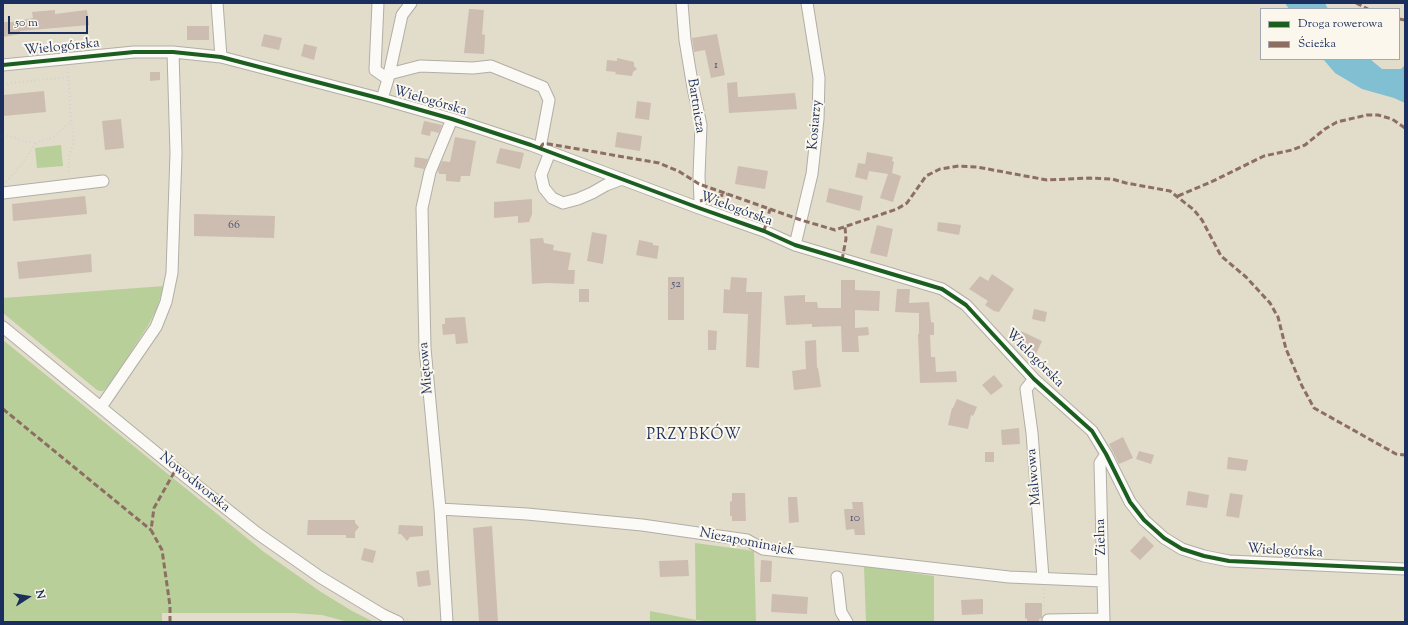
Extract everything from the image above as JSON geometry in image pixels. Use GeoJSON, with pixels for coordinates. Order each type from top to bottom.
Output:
{"type":"FeatureCollection","features":[{"type":"Feature","properties":{"kind":"street"},"geometry":{"type":"LineString","coordinates":[[217,3],[221,57]]}},
{"type":"Feature","properties":{"kind":"street"},"geometry":{"type":"LineString","coordinates":[[378,3],[375,70],[389,77],[420,66],[473,68],[491,66],[543,87],[549,100],[542,175],[544,188],[552,198],[563,203],[578,199],[622,179]]}},
{"type":"Feature","properties":{"kind":"street"},"geometry":{"type":"LineString","coordinates":[[382,99],[389,77],[402,15],[411,3]]}},
{"type":"Feature","properties":{"kind":"street","name":"Bartnicza"},"geometry":{"type":"LineString","coordinates":[[682,3],[684,40],[701,124],[699,208]]}},
{"type":"Feature","properties":{"kind":"street","name":"Kosiarzy"},"geometry":{"type":"LineString","coordinates":[[795,245],[812,174],[818,119],[820,78],[807,3]]}},
{"type":"Feature","properties":{"kind":"street","name":"Wielogórska"},"geometry":{"type":"LineString","coordinates":[[3,65],[134,52],[173,52],[221,57],[452,119],[545,150],[764,231],[795,245],[942,289],[966,305],[1034,378],[1092,431],[1106,454],[1130,502],[1144,520],[1164,538],[1182,549],[1204,556],[1229,561],[1405,569]]}},
{"type":"Feature","properties":{"kind":"street"},"geometry":{"type":"LineString","coordinates":[[101,407],[156,327],[166,302],[172,273],[176,153],[173,52]]}},
{"type":"Feature","properties":{"kind":"street","name":"Miętowa"},"geometry":{"type":"LineString","coordinates":[[447,622],[440,509],[424,348],[422,208],[430,172],[452,119]]}},
{"type":"Feature","properties":{"kind":"street"},"geometry":{"type":"LineString","coordinates":[[4,189],[69,185],[103,180]]}},
{"type":"Feature","properties":{"kind":"street","name":"Nowodworska"},"geometry":{"type":"LineString","coordinates":[[3,327],[257,533],[320,577],[383,615],[398,622]]}},
{"type":"Feature","properties":{"kind":"street","name":"Malwowa"},"geometry":{"type":"LineString","coordinates":[[1034,378],[1026,390],[1032,433],[1043,578]]}},
{"type":"Feature","properties":{"kind":"street","name":"Zielna"},"geometry":{"type":"LineString","coordinates":[[1104,620],[1100,463],[1106,454]]}},
{"type":"Feature","properties":{"kind":"street","name":"Niezapominajek"},"geometry":{"type":"LineString","coordinates":[[440,509],[527,514],[642,525],[747,540],[763,548],[1009,576],[1103,581]]}},
{"type":"Feature","properties":{"kind":"street"},"geometry":{"type":"LineString","coordinates":[[837,577],[841,612],[847,622]]}},
{"type":"Feature","properties":{"kind":"street"},"geometry":{"type":"LineString","coordinates":[[1048,620],[1104,620]]}},
{"type":"Feature","properties":{"kind":"path"},"geometry":{"type":"LineString","coordinates":[[67,59],[71,121],[74,135],[73,145],[69,155],[69,185]]}},
{"type":"Feature","properties":{"kind":"path"},"geometry":{"type":"LineString","coordinates":[[3,84],[68,77]]}},
{"type":"Feature","properties":{"kind":"path"},"geometry":{"type":"LineString","coordinates":[[3,135],[26,142],[36,143],[53,138],[71,121]]}},
{"type":"Feature","properties":{"kind":"path"},"geometry":{"type":"LineString","coordinates":[[4,189],[36,143]]}},
{"type":"Feature","properties":{"kind":"path"},"geometry":{"type":"LineString","coordinates":[[1043,578],[1044,606]]}},
{"type":"Feature","properties":{"kind":"green space"},"geometry":{"type":"Polygon","coordinates":[[[61,145],[63,166],[37,168],[35,148],[61,145]]]}},
{"type":"Feature","properties":{"kind":"green space"},"geometry":{"type":"Polygon","coordinates":[[[164,286],[157,308],[149,324],[108,387],[103,391],[97,390],[3,313],[3,298],[164,286]]]}},
{"type":"Feature","properties":{"kind":"green space"},"geometry":{"type":"Polygon","coordinates":[[[3,340],[264,552],[321,592],[352,611],[374,622],[348,622],[322,615],[293,613],[162,613],[162,622],[3,622],[3,340]]]}},
{"type":"Feature","properties":{"kind":"green space"},"geometry":{"type":"Polygon","coordinates":[[[695,543],[754,551],[756,622],[712,622],[696,620],[695,543]]]}},
{"type":"Feature","properties":{"kind":"green space"},"geometry":{"type":"Polygon","coordinates":[[[864,566],[934,576],[934,622],[866,622],[864,566]]]}},
{"type":"Feature","properties":{"kind":"green space"},"geometry":{"type":"Polygon","coordinates":[[[650,611],[696,620],[696,622],[650,622],[650,611]]]}},
{"type":"Feature","properties":{"kind":"water"},"geometry":{"type":"Polygon","coordinates":[[[1285,3],[1325,3],[1328,8],[1288,8],[1285,3]]]}},
{"type":"Feature","properties":{"kind":"water"},"geometry":{"type":"Polygon","coordinates":[[[1324,60],[1371,60],[1382,69],[1401,69],[1405,65],[1405,103],[1394,98],[1362,89],[1335,73],[1324,60]]]}},
{"type":"Feature","properties":{"kind":"building"},"geometry":{"type":"Polygon","coordinates":[[[469,9],[484,10],[482,34],[485,35],[484,54],[464,53],[469,9]]]}},
{"type":"Feature","properties":{"kind":"building"},"geometry":{"type":"Polygon","coordinates":[[[55,10],[55,14],[87,10],[89,25],[20,31],[20,34],[3,37],[3,22],[13,22],[33,18],[32,12],[55,10]]]}},
{"type":"Feature","properties":{"kind":"building"},"geometry":{"type":"Polygon","coordinates":[[[187,26],[209,26],[209,40],[187,40],[187,26]]]}},
{"type":"Feature","properties":{"kind":"building"},"geometry":{"type":"Polygon","coordinates":[[[264,34],[282,38],[279,50],[261,46],[264,34]]]}},
{"type":"Feature","properties":{"kind":"building"},"geometry":{"type":"Polygon","coordinates":[[[717,34],[725,75],[711,78],[705,50],[694,52],[692,38],[717,34]]]}},
{"type":"Feature","properties":{"kind":"building"},"geometry":{"type":"Polygon","coordinates":[[[304,44],[317,47],[314,60],[301,56],[304,44]]]}},
{"type":"Feature","properties":{"kind":"building"},"geometry":{"type":"Polygon","coordinates":[[[617,58],[634,62],[634,66],[637,69],[633,72],[632,76],[615,74],[616,72],[606,71],[607,60],[617,61],[617,58]]]}},
{"type":"Feature","properties":{"kind":"building"},"geometry":{"type":"Polygon","coordinates":[[[150,72],[160,72],[160,80],[150,81],[150,72]]]}},
{"type":"Feature","properties":{"kind":"building"},"geometry":{"type":"Polygon","coordinates":[[[737,82],[738,97],[795,93],[797,109],[729,113],[727,83],[737,82]]]}},
{"type":"Feature","properties":{"kind":"building"},"geometry":{"type":"Polygon","coordinates":[[[44,91],[46,112],[3,116],[3,95],[44,91]]]}},
{"type":"Feature","properties":{"kind":"building"},"geometry":{"type":"Polygon","coordinates":[[[637,101],[651,103],[649,120],[635,118],[637,101]]]}},
{"type":"Feature","properties":{"kind":"building"},"geometry":{"type":"Polygon","coordinates":[[[121,119],[124,148],[105,150],[102,121],[121,119]]]}},
{"type":"Feature","properties":{"kind":"building"},"geometry":{"type":"Polygon","coordinates":[[[424,121],[442,125],[439,133],[431,131],[430,136],[421,134],[424,121]]]}},
{"type":"Feature","properties":{"kind":"building"},"geometry":{"type":"Polygon","coordinates":[[[617,132],[642,136],[640,151],[615,147],[617,132]]]}},
{"type":"Feature","properties":{"kind":"building"},"geometry":{"type":"Polygon","coordinates":[[[455,137],[476,141],[470,176],[461,176],[460,182],[446,181],[446,174],[439,174],[438,170],[442,161],[450,162],[455,137]]]}},
{"type":"Feature","properties":{"kind":"building"},"geometry":{"type":"Polygon","coordinates":[[[500,148],[524,153],[520,169],[496,163],[500,148]]]}},
{"type":"Feature","properties":{"kind":"building"},"geometry":{"type":"Polygon","coordinates":[[[867,152],[893,157],[892,161],[894,162],[892,173],[901,176],[893,202],[880,198],[888,174],[869,171],[867,180],[855,177],[858,163],[865,164],[867,152]]]}},
{"type":"Feature","properties":{"kind":"building"},"geometry":{"type":"Polygon","coordinates":[[[415,157],[428,159],[424,169],[414,167],[415,157]]]}},
{"type":"Feature","properties":{"kind":"building"},"geometry":{"type":"Polygon","coordinates":[[[738,166],[768,171],[765,189],[735,184],[738,166]]]}},
{"type":"Feature","properties":{"kind":"building"},"geometry":{"type":"Polygon","coordinates":[[[829,188],[863,196],[860,211],[826,202],[829,188]]]}},
{"type":"Feature","properties":{"kind":"building"},"geometry":{"type":"Polygon","coordinates":[[[85,196],[87,214],[13,221],[12,204],[85,196]]]}},
{"type":"Feature","properties":{"kind":"building"},"geometry":{"type":"Polygon","coordinates":[[[532,199],[532,214],[529,222],[518,223],[518,216],[494,218],[494,202],[532,199]]]}},
{"type":"Feature","properties":{"kind":"building"},"geometry":{"type":"Polygon","coordinates":[[[194,214],[275,216],[274,238],[194,236],[194,214]]]}},
{"type":"Feature","properties":{"kind":"building"},"geometry":{"type":"Polygon","coordinates":[[[938,222],[961,225],[959,235],[937,231],[938,222]]]}},
{"type":"Feature","properties":{"kind":"building"},"geometry":{"type":"Polygon","coordinates":[[[877,225],[893,229],[887,257],[870,253],[877,225]]]}},
{"type":"Feature","properties":{"kind":"building"},"geometry":{"type":"Polygon","coordinates":[[[592,232],[607,235],[603,264],[587,261],[592,232]]]}},
{"type":"Feature","properties":{"kind":"building"},"geometry":{"type":"Polygon","coordinates":[[[543,238],[544,243],[554,245],[553,250],[571,253],[568,270],[575,270],[574,284],[532,284],[530,239],[543,238]]]}},
{"type":"Feature","properties":{"kind":"building"},"geometry":{"type":"Polygon","coordinates":[[[639,240],[659,246],[657,259],[636,255],[639,240]]]}},
{"type":"Feature","properties":{"kind":"building"},"geometry":{"type":"Polygon","coordinates":[[[91,254],[92,272],[19,279],[17,262],[91,254]]]}},
{"type":"Feature","properties":{"kind":"building"},"geometry":{"type":"Polygon","coordinates":[[[992,274],[1014,289],[999,312],[994,311],[985,305],[988,301],[969,289],[980,276],[988,281],[992,274]]]}},
{"type":"Feature","properties":{"kind":"building"},"geometry":{"type":"Polygon","coordinates":[[[668,277],[684,277],[684,320],[668,320],[668,277]]]}},
{"type":"Feature","properties":{"kind":"building"},"geometry":{"type":"Polygon","coordinates":[[[731,277],[747,278],[746,292],[762,292],[759,368],[746,367],[748,314],[723,313],[724,289],[730,290],[731,277]]]}},
{"type":"Feature","properties":{"kind":"building"},"geometry":{"type":"Polygon","coordinates":[[[841,280],[855,280],[855,290],[880,291],[879,311],[855,310],[855,328],[868,327],[869,335],[858,336],[859,352],[842,352],[841,326],[812,327],[812,324],[786,325],[784,296],[805,295],[805,302],[817,302],[818,308],[841,308],[841,280]]]}},
{"type":"Feature","properties":{"kind":"building"},"geometry":{"type":"Polygon","coordinates":[[[579,289],[589,289],[589,302],[579,302],[579,289]]]}},
{"type":"Feature","properties":{"kind":"building"},"geometry":{"type":"Polygon","coordinates":[[[897,289],[910,289],[909,303],[929,302],[931,322],[934,323],[934,335],[930,335],[931,357],[935,357],[936,372],[956,371],[957,382],[920,383],[918,334],[919,313],[895,312],[897,289]]]}},
{"type":"Feature","properties":{"kind":"building"},"geometry":{"type":"Polygon","coordinates":[[[1034,309],[1047,312],[1045,322],[1032,319],[1034,309]]]}},
{"type":"Feature","properties":{"kind":"building"},"geometry":{"type":"Polygon","coordinates":[[[465,317],[468,343],[456,344],[455,334],[443,335],[442,324],[445,324],[445,318],[465,317]]]}},
{"type":"Feature","properties":{"kind":"building"},"geometry":{"type":"Polygon","coordinates":[[[708,330],[717,331],[716,350],[708,350],[708,330]]]}},
{"type":"Feature","properties":{"kind":"building"},"geometry":{"type":"Polygon","coordinates":[[[1021,331],[1042,341],[1035,356],[1014,346],[1021,331]]]}},
{"type":"Feature","properties":{"kind":"building"},"geometry":{"type":"Polygon","coordinates":[[[816,340],[817,368],[821,387],[794,390],[792,371],[806,369],[805,341],[816,340]]]}},
{"type":"Feature","properties":{"kind":"building"},"geometry":{"type":"Polygon","coordinates":[[[994,375],[1003,386],[991,395],[982,385],[994,375]]]}},
{"type":"Feature","properties":{"kind":"building"},"geometry":{"type":"Polygon","coordinates":[[[957,399],[977,407],[973,416],[971,415],[968,429],[948,425],[952,408],[957,399]]]}},
{"type":"Feature","properties":{"kind":"building"},"geometry":{"type":"Polygon","coordinates":[[[1019,428],[1020,444],[1002,445],[1001,430],[1019,428]]]}},
{"type":"Feature","properties":{"kind":"building"},"geometry":{"type":"Polygon","coordinates":[[[1123,437],[1133,458],[1119,464],[1109,444],[1123,437]]]}},
{"type":"Feature","properties":{"kind":"building"},"geometry":{"type":"Polygon","coordinates":[[[1139,451],[1154,455],[1151,464],[1136,459],[1139,451]]]}},
{"type":"Feature","properties":{"kind":"building"},"geometry":{"type":"Polygon","coordinates":[[[985,452],[994,452],[994,462],[985,462],[985,452]]]}},
{"type":"Feature","properties":{"kind":"building"},"geometry":{"type":"Polygon","coordinates":[[[1228,457],[1248,460],[1246,471],[1227,469],[1228,457]]]}},
{"type":"Feature","properties":{"kind":"building"},"geometry":{"type":"Polygon","coordinates":[[[1188,491],[1209,495],[1207,508],[1186,505],[1188,491]]]}},
{"type":"Feature","properties":{"kind":"building"},"geometry":{"type":"Polygon","coordinates":[[[732,493],[745,493],[746,521],[732,521],[732,516],[730,516],[730,502],[732,501],[732,493]]]}},
{"type":"Feature","properties":{"kind":"building"},"geometry":{"type":"Polygon","coordinates":[[[1230,493],[1243,495],[1239,518],[1226,516],[1230,493]]]}},
{"type":"Feature","properties":{"kind":"building"},"geometry":{"type":"Polygon","coordinates":[[[788,497],[797,497],[799,522],[789,523],[788,497]]]}},
{"type":"Feature","properties":{"kind":"building"},"geometry":{"type":"Polygon","coordinates":[[[852,502],[863,502],[865,535],[855,535],[854,529],[846,530],[844,509],[853,509],[852,502]]]}},
{"type":"Feature","properties":{"kind":"building"},"geometry":{"type":"Polygon","coordinates":[[[308,520],[355,520],[355,523],[359,527],[355,532],[355,538],[346,538],[346,535],[307,535],[308,520]]]}},
{"type":"Feature","properties":{"kind":"building"},"geometry":{"type":"Polygon","coordinates":[[[399,525],[423,526],[423,536],[410,537],[407,541],[401,534],[398,534],[399,525]]]}},
{"type":"Feature","properties":{"kind":"building"},"geometry":{"type":"Polygon","coordinates":[[[492,526],[498,622],[479,622],[473,528],[492,526]]]}},
{"type":"Feature","properties":{"kind":"building"},"geometry":{"type":"Polygon","coordinates":[[[1144,536],[1154,546],[1140,560],[1130,551],[1144,536]]]}},
{"type":"Feature","properties":{"kind":"building"},"geometry":{"type":"Polygon","coordinates":[[[364,548],[376,551],[373,563],[361,560],[364,548]]]}},
{"type":"Feature","properties":{"kind":"building"},"geometry":{"type":"Polygon","coordinates":[[[688,560],[689,576],[660,577],[659,561],[688,560]]]}},
{"type":"Feature","properties":{"kind":"building"},"geometry":{"type":"Polygon","coordinates":[[[761,560],[772,561],[771,582],[760,582],[761,560]]]}},
{"type":"Feature","properties":{"kind":"building"},"geometry":{"type":"Polygon","coordinates":[[[429,570],[431,585],[418,587],[416,572],[429,570]]]}},
{"type":"Feature","properties":{"kind":"building"},"geometry":{"type":"Polygon","coordinates":[[[772,594],[808,597],[807,614],[771,612],[772,594]]]}},
{"type":"Feature","properties":{"kind":"building"},"geometry":{"type":"Polygon","coordinates":[[[983,599],[983,614],[962,615],[961,600],[983,599]]]}},
{"type":"Feature","properties":{"kind":"building"},"geometry":{"type":"Polygon","coordinates":[[[1025,603],[1042,603],[1042,618],[1039,619],[1039,622],[1027,622],[1027,618],[1025,619],[1025,603]]]}},
{"type":"Feature","properties":{"kind":"marked path"},"geometry":{"type":"LineString","coordinates":[[1356,3],[1366,8]]}},
{"type":"Feature","properties":{"kind":"marked path"},"geometry":{"type":"LineString","coordinates":[[1400,19],[1405,20]]}},
{"type":"Feature","properties":{"kind":"marked path"},"geometry":{"type":"LineString","coordinates":[[1178,196],[1211,182],[1264,156],[1292,150],[1305,145],[1325,129],[1337,122],[1367,115],[1378,115],[1392,119],[1405,128]]}},
{"type":"Feature","properties":{"kind":"marked path"},"geometry":{"type":"LineString","coordinates":[[540,148],[543,144],[549,144],[659,163],[680,172],[699,184],[801,220],[835,230],[897,209],[907,203],[926,176],[940,169],[959,166],[977,167],[1047,180],[1089,178],[1112,179],[1170,191],[1194,210],[1202,220],[1221,256],[1246,277],[1270,303],[1278,317],[1286,349],[1302,386],[1314,408],[1396,454],[1405,455]]}},
{"type":"Feature","properties":{"kind":"marked path"},"geometry":{"type":"LineString","coordinates":[[700,201],[727,194]]}},
{"type":"Feature","properties":{"kind":"marked path"},"geometry":{"type":"LineString","coordinates":[[764,231],[770,209]]}},
{"type":"Feature","properties":{"kind":"marked path"},"geometry":{"type":"LineString","coordinates":[[842,260],[846,239],[845,227]]}},
{"type":"Feature","properties":{"kind":"marked path"},"geometry":{"type":"LineString","coordinates":[[3,409],[151,530]]}},
{"type":"Feature","properties":{"kind":"marked path"},"geometry":{"type":"LineString","coordinates":[[170,622],[170,606],[162,550],[151,530],[154,508],[176,469]]}},
{"type":"Feature","properties":{"kind":"cycle path"},"geometry":{"type":"LineString","coordinates":[[3,65],[134,52],[173,52],[221,57],[452,119],[531,145],[764,231],[795,245],[942,289],[966,305],[1034,379],[1092,431],[1106,454],[1130,502],[1144,520],[1164,538],[1182,549],[1204,556],[1229,561],[1405,569]]}},
{"type":"Feature","properties":{"kind":"district","name":"PRZYBKÓW"},"geometry":{"type":"Point","coordinates":[694,436]}}]}
